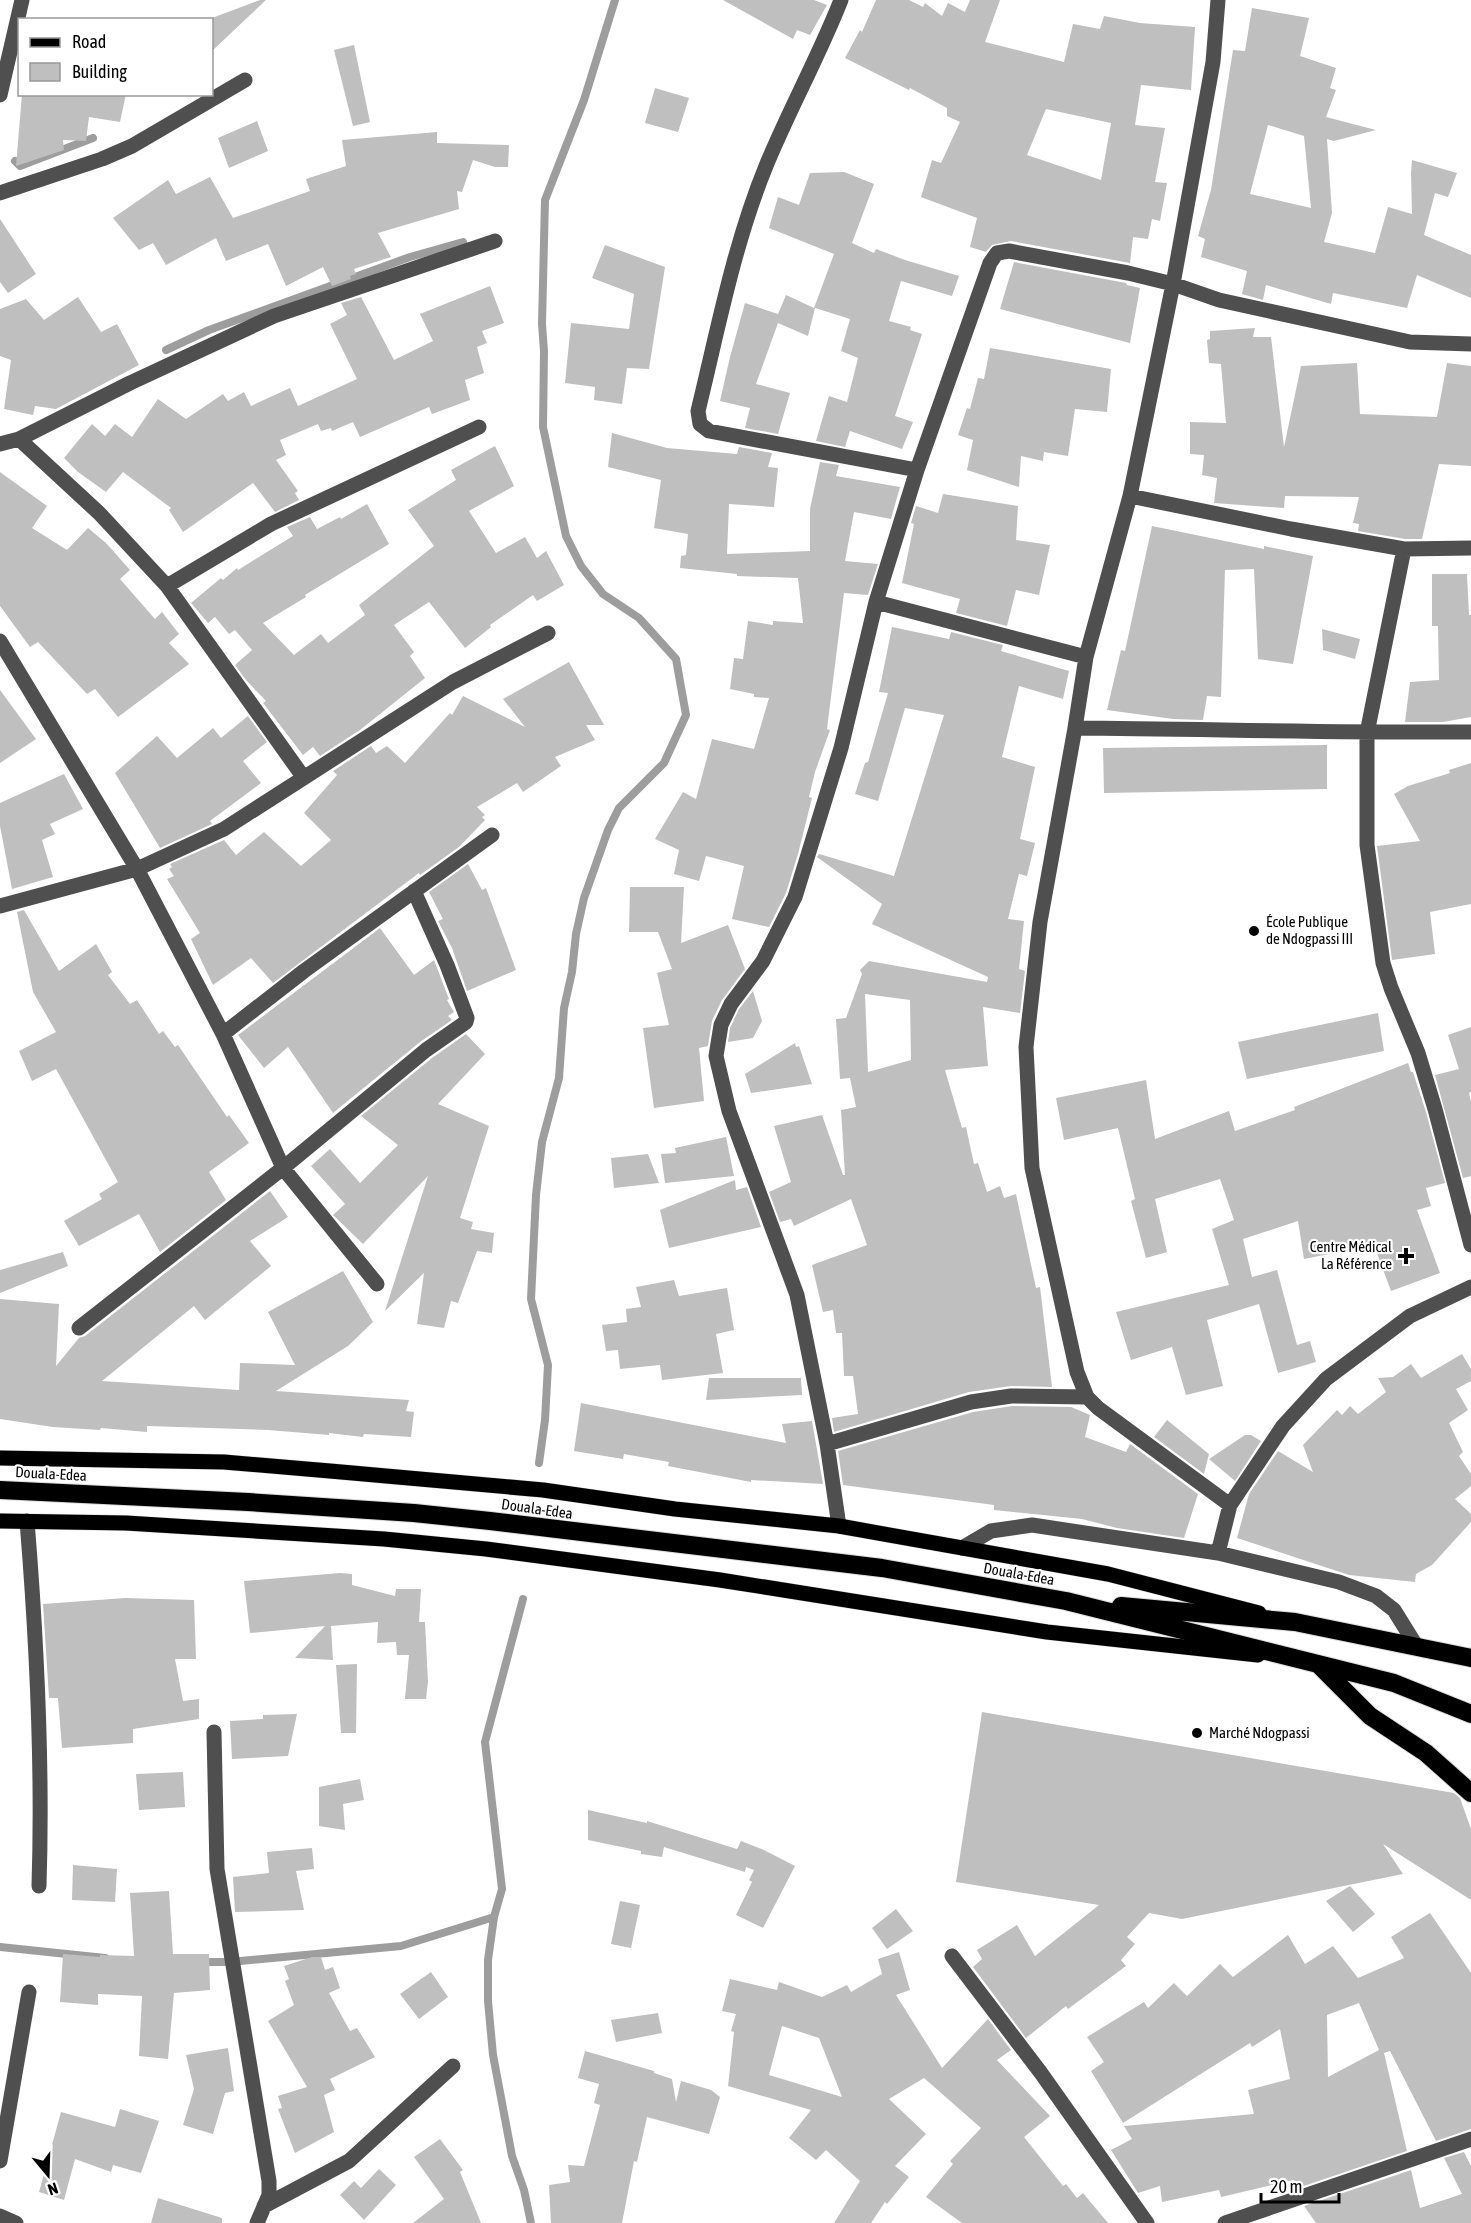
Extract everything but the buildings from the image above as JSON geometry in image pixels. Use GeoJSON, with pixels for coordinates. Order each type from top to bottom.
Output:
{"type":"FeatureCollection","features":[{"type":"Feature","properties":{"kind":"highway","name":"Douala-Edea"},"geometry":{"type":"LineString","coordinates":[[0,1490],[248,1502],[490,1521],[882,1568],[1065,1601],[1394,1683],[1471,1714]]}},
{"type":"Feature","properties":{"kind":"highway","name":"Douala-Edea"},"geometry":{"type":"LineString","coordinates":[[1065,1601],[1295,1622],[1471,1658]]}},
{"type":"Feature","properties":{"kind":"highway"},"geometry":{"type":"LineString","coordinates":[[1320,1666],[1370,1716],[1426,1753],[1471,1793]]}},
{"type":"Feature","properties":{"kind":"main road"},"geometry":{"type":"LineString","coordinates":[[0,1458],[224,1462],[330,1470],[543,1490],[675,1509],[839,1526],[1108,1574],[1295,1622]]}},
{"type":"Feature","properties":{"kind":"main road"},"geometry":{"type":"LineString","coordinates":[[0,1521],[126,1523],[384,1539],[486,1549],[741,1583],[1047,1632],[1291,1659]]}},
{"type":"Feature","properties":{"kind":"street"},"geometry":{"type":"LineString","coordinates":[[0,95],[22,0]]}},
{"type":"Feature","properties":{"kind":"street"},"geometry":{"type":"LineString","coordinates":[[841,0],[826,38],[766,166],[736,257],[698,411],[700,424],[709,431],[917,470]]}},
{"type":"Feature","properties":{"kind":"street"},"geometry":{"type":"LineString","coordinates":[[1218,0],[1213,62],[1173,284],[1130,496],[1086,657],[1040,922],[1026,1047],[1032,1168],[1077,1372],[1087,1397],[1098,1408],[1230,1505]]}},
{"type":"Feature","properties":{"kind":"street"},"geometry":{"type":"LineString","coordinates":[[0,193],[102,159],[132,146],[245,80]]}},
{"type":"Feature","properties":{"kind":"street"},"geometry":{"type":"LineString","coordinates":[[0,444],[19,439],[130,383],[274,316],[495,241]]}},
{"type":"Feature","properties":{"kind":"street"},"geometry":{"type":"LineString","coordinates":[[839,1526],[827,1444],[797,1295],[729,1112],[716,1056],[721,1025],[731,1004],[763,962],[795,897],[841,748],[876,602],[917,470],[990,263],[997,253],[1009,250],[1128,273],[1173,284],[1219,300],[1410,342],[1471,344]]}},
{"type":"Feature","properties":{"kind":"street"},"geometry":{"type":"LineString","coordinates":[[167,586],[271,524],[479,427]]}},
{"type":"Feature","properties":{"kind":"street"},"geometry":{"type":"LineString","coordinates":[[19,439],[99,513],[167,586],[304,778]]}},
{"type":"Feature","properties":{"kind":"street"},"geometry":{"type":"LineString","coordinates":[[1130,496],[1291,529],[1404,549],[1471,548]]}},
{"type":"Feature","properties":{"kind":"street"},"geometry":{"type":"LineString","coordinates":[[1404,549],[1367,733],[1367,845],[1383,963],[1418,1053],[1471,1245]]}},
{"type":"Feature","properties":{"kind":"street"},"geometry":{"type":"LineString","coordinates":[[876,602],[1086,657]]}},
{"type":"Feature","properties":{"kind":"street"},"geometry":{"type":"LineString","coordinates":[[0,906],[136,869],[224,829],[453,682],[548,633]]}},
{"type":"Feature","properties":{"kind":"street"},"geometry":{"type":"LineString","coordinates":[[0,641],[136,869],[223,1034],[283,1168],[376,1284]]}},
{"type":"Feature","properties":{"kind":"street"},"geometry":{"type":"LineString","coordinates":[[1075,728],[1322,730],[1367,733],[1471,732]]}},
{"type":"Feature","properties":{"kind":"street"},"geometry":{"type":"LineString","coordinates":[[223,1034],[304,971],[492,834]]}},
{"type":"Feature","properties":{"kind":"street"},"geometry":{"type":"LineString","coordinates":[[79,1328],[283,1168],[426,1050],[466,1022],[467,1018],[447,965],[414,891]]}},
{"type":"Feature","properties":{"kind":"street"},"geometry":{"type":"LineString","coordinates":[[1218,1553],[1230,1505],[1283,1426],[1326,1379],[1410,1316],[1471,1287]]}},
{"type":"Feature","properties":{"kind":"street"},"geometry":{"type":"LineString","coordinates":[[827,1444],[971,1402],[1011,1396],[1087,1397]]}},
{"type":"Feature","properties":{"kind":"street"},"geometry":{"type":"LineString","coordinates":[[27,1521],[37,1652],[42,1803],[39,1886]]}},
{"type":"Feature","properties":{"kind":"street"},"geometry":{"type":"LineString","coordinates":[[962,1548],[991,1531],[1032,1525],[1218,1553],[1339,1582],[1376,1596],[1394,1610],[1417,1647]]}},
{"type":"Feature","properties":{"kind":"street"},"geometry":{"type":"LineString","coordinates":[[214,1732],[217,1869],[269,2181],[269,2195],[257,2223]]}},
{"type":"Feature","properties":{"kind":"street"},"geometry":{"type":"LineString","coordinates":[[952,1956],[1041,2073],[1147,2223]]}},
{"type":"Feature","properties":{"kind":"street"},"geometry":{"type":"LineString","coordinates":[[0,2161],[29,1992]]}},
{"type":"Feature","properties":{"kind":"street"},"geometry":{"type":"LineString","coordinates":[[264,2206],[349,2162],[453,2066]]}},
{"type":"Feature","properties":{"kind":"street"},"geometry":{"type":"LineString","coordinates":[[1226,2223],[1471,2139]]}},
{"type":"Feature","properties":{"kind":"street"},"geometry":{"type":"LineString","coordinates":[[0,2216],[16,2223]]}},
{"type":"Feature","properties":{"kind":"waterway"},"geometry":{"type":"LineString","coordinates":[[539,1463],[545,1420],[548,1365],[531,1299],[536,1195],[542,1142],[559,1078],[564,1008],[572,972],[576,934],[584,898],[608,830],[619,808],[664,763],[686,715],[676,659],[639,618],[603,594],[581,566],[566,536],[543,427],[542,324],[545,200],[584,100],[615,0]]}},
{"type":"Feature","properties":{"kind":"waterway"},"geometry":{"type":"LineString","coordinates":[[15,161],[20,166],[93,138]]}},
{"type":"Feature","properties":{"kind":"waterway"},"geometry":{"type":"LineString","coordinates":[[166,350],[209,330],[410,257],[463,242]]}},
{"type":"Feature","properties":{"kind":"waterway"},"geometry":{"type":"LineString","coordinates":[[523,1599],[485,1742],[502,1889],[494,1917],[488,1960],[488,2001],[493,2055],[512,2156],[524,2190],[531,2223]]}},
{"type":"Feature","properties":{"kind":"waterway"},"geometry":{"type":"LineString","coordinates":[[201,1962],[230,1962],[401,1946],[494,1917]]}},
{"type":"Feature","properties":{"kind":"waterway"},"geometry":{"type":"LineString","coordinates":[[0,1947],[105,1958]]}},
{"type":"Feature","properties":{"kind":"place","name":"École Publique de Ndogpassi III"},"geometry":{"type":"Point","coordinates":[1254,931]}},
{"type":"Feature","properties":{"kind":"place","name":"Centre Médical La Référence"},"geometry":{"type":"Point","coordinates":[1406,1256]}},
{"type":"Feature","properties":{"kind":"place","name":"Marché Ndogpassi"},"geometry":{"type":"Point","coordinates":[1197,1733]}}]}
